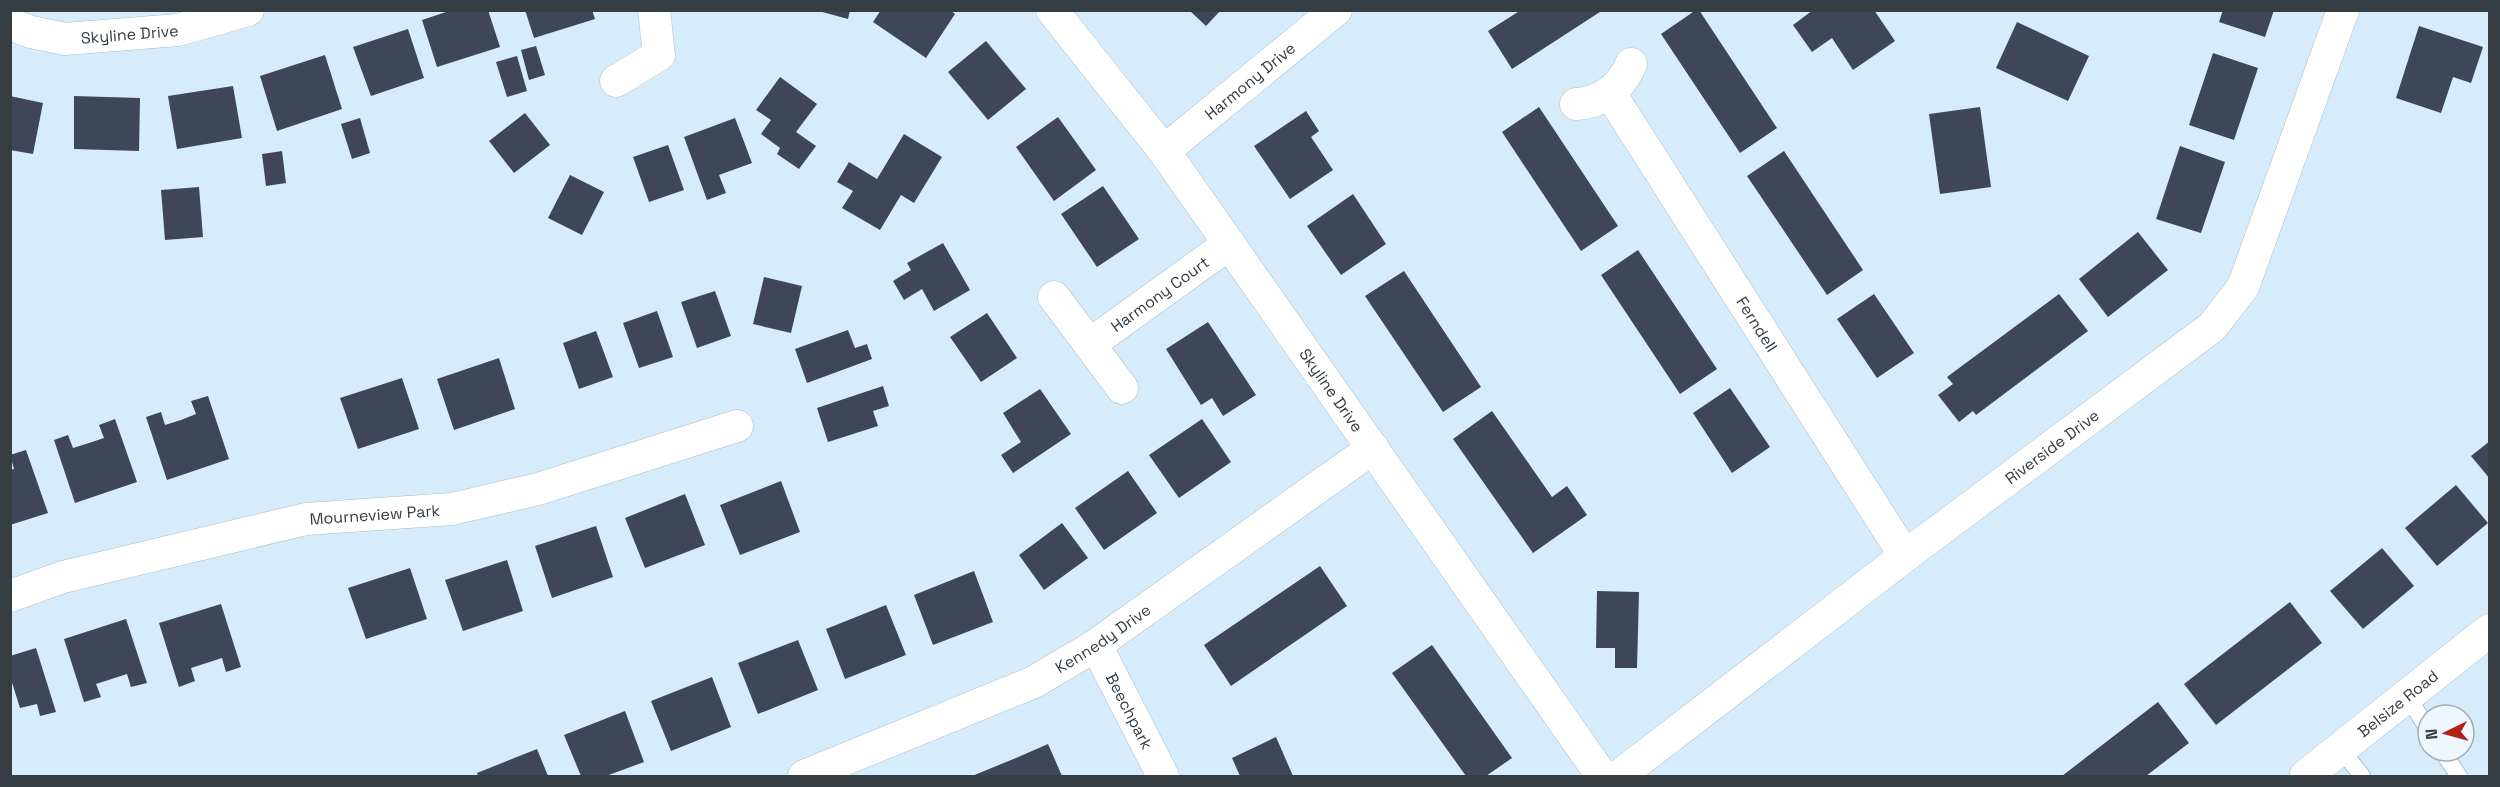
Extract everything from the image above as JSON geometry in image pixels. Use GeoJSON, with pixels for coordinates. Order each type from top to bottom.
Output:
{"type":"FeatureCollection","features":[{"type":"Feature","properties":{"kind":"street","name":"Skyline Drive"},"geometry":{"type":"LineString","coordinates":[[10,24],[31,32],[65,39],[178,30],[248,10]]}},
{"type":"Feature","properties":{"kind":"street"},"geometry":{"type":"LineString","coordinates":[[616,81],[659,55],[654,10]]}},
{"type":"Feature","properties":{"kind":"street","name":"Skyline Drive"},"geometry":{"type":"LineString","coordinates":[[1052,10],[1164,152],[1602,777]]}},
{"type":"Feature","properties":{"kind":"street","name":"Harmony Drive"},"geometry":{"type":"LineString","coordinates":[[1164,152],[1336,10]]}},
{"type":"Feature","properties":{"kind":"street","name":"Riverside Drive"},"geometry":{"type":"LineString","coordinates":[[1619,777],[1905,556],[2212,327],[2243,287],[2343,10]]}},
{"type":"Feature","properties":{"kind":"street"},"geometry":{"type":"LineString","coordinates":[[1576,104],[1590,104],[1610,93],[1626,77],[1631,64]]}},
{"type":"Feature","properties":{"kind":"street","name":"Ferndell"},"geometry":{"type":"LineString","coordinates":[[1610,93],[1905,556]]}},
{"type":"Feature","properties":{"kind":"street","name":"Harmony Court"},"geometry":{"type":"LineString","coordinates":[[1090,344],[1229,244]]}},
{"type":"Feature","properties":{"kind":"street"},"geometry":{"type":"LineString","coordinates":[[1054,297],[1122,388]]}},
{"type":"Feature","properties":{"kind":"street","name":"Mourneview Park"},"geometry":{"type":"LineString","coordinates":[[10,596],[63,577],[306,519],[452,509],[537,489],[737,426]]}},
{"type":"Feature","properties":{"kind":"street","name":"Kennedy Drive"},"geometry":{"type":"LineString","coordinates":[[806,776],[1034,682],[1093,647],[1373,448]]}},
{"type":"Feature","properties":{"kind":"street","name":"Belsize Road"},"geometry":{"type":"LineString","coordinates":[[2306,777],[2490,630]]}},
{"type":"Feature","properties":{"kind":"street","name":"Beechpark"},"geometry":{"type":"LineString","coordinates":[[1093,647],[1102,657],[1163,777]]}},
{"type":"Feature","properties":{"kind":"lane"},"geometry":{"type":"LineString","coordinates":[[2407,696],[2416,710]]}},
{"type":"Feature","properties":{"kind":"lane"},"geometry":{"type":"LineString","coordinates":[[2341,749],[2362,777]]}},
{"type":"Feature","properties":{"kind":"lane"},"geometry":{"type":"LineString","coordinates":[[2450,763],[2459,777]]}},
{"type":"Feature","properties":{"kind":"building"},"geometry":{"type":"Polygon","coordinates":[[[452,10],[488,10],[500,47],[437,67],[422,20],[452,10]]]}},
{"type":"Feature","properties":{"kind":"building"},"geometry":{"type":"Polygon","coordinates":[[[525,10],[592,10],[595,19],[534,38],[525,10]]]}},
{"type":"Feature","properties":{"kind":"building"},"geometry":{"type":"Polygon","coordinates":[[[815,10],[850,10],[848,19],[815,10]]]}},
{"type":"Feature","properties":{"kind":"building"},"geometry":{"type":"Polygon","coordinates":[[[881,10],[950,10],[955,14],[926,58],[873,22],[881,10]]]}},
{"type":"Feature","properties":{"kind":"building"},"geometry":{"type":"Polygon","coordinates":[[[1189,10],[1221,10],[1206,26],[1189,10]]]}},
{"type":"Feature","properties":{"kind":"building"},"geometry":{"type":"Polygon","coordinates":[[[1521,10],[1603,10],[1512,69],[1488,31],[1521,10]]]}},
{"type":"Feature","properties":{"kind":"building"},"geometry":{"type":"Polygon","coordinates":[[[1699,10],[1777,128],[1740,153],[1661,34],[1699,10]]]}},
{"type":"Feature","properties":{"kind":"building"},"geometry":{"type":"Polygon","coordinates":[[[1813,10],[1874,10],[1895,41],[1853,70],[1832,38],[1812,52],[1793,25],[1813,10]]]}},
{"type":"Feature","properties":{"kind":"building"},"geometry":{"type":"Polygon","coordinates":[[[2223,10],[2274,10],[2265,37],[2219,22],[2223,10]]]}},
{"type":"Feature","properties":{"kind":"building"},"geometry":{"type":"Polygon","coordinates":[[[2017,22],[2089,56],[2068,101],[1996,68],[2017,22]]]}},
{"type":"Feature","properties":{"kind":"building"},"geometry":{"type":"Polygon","coordinates":[[[2419,26],[2483,47],[2471,83],[2453,77],[2441,113],[2396,98],[2419,26]]]}},
{"type":"Feature","properties":{"kind":"building"},"geometry":{"type":"Polygon","coordinates":[[[408,29],[424,78],[371,96],[353,47],[408,29]]]}},
{"type":"Feature","properties":{"kind":"building"},"geometry":{"type":"Polygon","coordinates":[[[986,41],[1026,89],[988,120],[948,72],[986,41]]]}},
{"type":"Feature","properties":{"kind":"building"},"geometry":{"type":"Polygon","coordinates":[[[536,46],[545,75],[529,80],[521,50],[536,46]]]}},
{"type":"Feature","properties":{"kind":"building"},"geometry":{"type":"Polygon","coordinates":[[[2213,53],[2258,68],[2234,140],[2189,125],[2213,53]]]}},
{"type":"Feature","properties":{"kind":"building"},"geometry":{"type":"Polygon","coordinates":[[[325,55],[342,109],[277,131],[260,76],[325,55]]]}},
{"type":"Feature","properties":{"kind":"building"},"geometry":{"type":"Polygon","coordinates":[[[517,56],[527,91],[507,97],[496,62],[517,56]]]}},
{"type":"Feature","properties":{"kind":"building"},"geometry":{"type":"Polygon","coordinates":[[[780,77],[817,104],[796,132],[816,146],[799,169],[777,154],[780,148],[761,134],[771,120],[756,110],[780,77]]]}},
{"type":"Feature","properties":{"kind":"building"},"geometry":{"type":"Polygon","coordinates":[[[233,86],[242,138],[177,149],[168,96],[233,86]]]}},
{"type":"Feature","properties":{"kind":"building"},"geometry":{"type":"Polygon","coordinates":[[[10,96],[43,103],[33,154],[10,150],[10,96]]]}},
{"type":"Feature","properties":{"kind":"building"},"geometry":{"type":"Polygon","coordinates":[[[74,96],[140,98],[139,151],[74,149],[74,96]]]}},
{"type":"Feature","properties":{"kind":"building"},"geometry":{"type":"Polygon","coordinates":[[[1539,107],[1618,226],[1581,251],[1502,132],[1539,107]]]}},
{"type":"Feature","properties":{"kind":"building"},"geometry":{"type":"Polygon","coordinates":[[[1980,107],[1991,187],[1940,194],[1929,114],[1980,107]]]}},
{"type":"Feature","properties":{"kind":"building"},"geometry":{"type":"Polygon","coordinates":[[[1306,111],[1319,131],[1311,137],[1333,170],[1290,199],[1254,146],[1306,111]]]}},
{"type":"Feature","properties":{"kind":"building"},"geometry":{"type":"Polygon","coordinates":[[[525,113],[550,145],[514,173],[489,141],[525,113]]]}},
{"type":"Feature","properties":{"kind":"building"},"geometry":{"type":"Polygon","coordinates":[[[1058,117],[1096,170],[1054,201],[1016,147],[1058,117]]]}},
{"type":"Feature","properties":{"kind":"building"},"geometry":{"type":"Polygon","coordinates":[[[360,118],[370,153],[352,159],[341,124],[360,118]]]}},
{"type":"Feature","properties":{"kind":"building"},"geometry":{"type":"Polygon","coordinates":[[[735,118],[752,163],[719,175],[726,193],[707,200],[684,137],[735,118]]]}},
{"type":"Feature","properties":{"kind":"building"},"geometry":{"type":"Polygon","coordinates":[[[904,134],[942,157],[914,203],[901,195],[880,230],[842,208],[853,191],[837,182],[849,162],[877,179],[904,134]]]}},
{"type":"Feature","properties":{"kind":"building"},"geometry":{"type":"Polygon","coordinates":[[[668,145],[684,190],[649,202],[633,157],[668,145]]]}},
{"type":"Feature","properties":{"kind":"building"},"geometry":{"type":"Polygon","coordinates":[[[2180,146],[2225,162],[2201,233],[2156,219],[2180,146]]]}},
{"type":"Feature","properties":{"kind":"building"},"geometry":{"type":"Polygon","coordinates":[[[282,151],[286,183],[266,186],[262,154],[282,151]]]}},
{"type":"Feature","properties":{"kind":"building"},"geometry":{"type":"Polygon","coordinates":[[[1784,151],[1863,270],[1827,295],[1747,176],[1784,151]]]}},
{"type":"Feature","properties":{"kind":"building"},"geometry":{"type":"Polygon","coordinates":[[[570,175],[604,192],[582,235],[548,218],[570,175]]]}},
{"type":"Feature","properties":{"kind":"building"},"geometry":{"type":"Polygon","coordinates":[[[1103,186],[1139,239],[1097,267],[1061,214],[1103,186]]]}},
{"type":"Feature","properties":{"kind":"building"},"geometry":{"type":"Polygon","coordinates":[[[199,187],[203,237],[165,240],[161,190],[199,187]]]}},
{"type":"Feature","properties":{"kind":"building"},"geometry":{"type":"Polygon","coordinates":[[[1353,194],[1386,244],[1341,275],[1307,226],[1353,194]]]}},
{"type":"Feature","properties":{"kind":"building"},"geometry":{"type":"Polygon","coordinates":[[[2138,232],[2168,270],[2108,317],[2079,279],[2138,232]]]}},
{"type":"Feature","properties":{"kind":"building"},"geometry":{"type":"Polygon","coordinates":[[[943,243],[970,290],[934,311],[922,289],[904,300],[893,281],[911,270],[907,263],[943,243]]]}},
{"type":"Feature","properties":{"kind":"building"},"geometry":{"type":"Polygon","coordinates":[[[1638,250],[1717,369],[1680,394],[1601,275],[1638,250]]]}},
{"type":"Feature","properties":{"kind":"building"},"geometry":{"type":"Polygon","coordinates":[[[1404,271],[1481,387],[1443,412],[1365,296],[1404,271]]]}},
{"type":"Feature","properties":{"kind":"building"},"geometry":{"type":"Polygon","coordinates":[[[764,277],[802,286],[791,333],[753,324],[764,277]]]}},
{"type":"Feature","properties":{"kind":"building"},"geometry":{"type":"Polygon","coordinates":[[[715,291],[731,336],[697,348],[681,302],[715,291]]]}},
{"type":"Feature","properties":{"kind":"building"},"geometry":{"type":"Polygon","coordinates":[[[1874,294],[1914,353],[1877,378],[1837,319],[1874,294]]]}},
{"type":"Feature","properties":{"kind":"building"},"geometry":{"type":"Polygon","coordinates":[[[2059,294],[2088,331],[1976,415],[1973,411],[1959,422],[1938,395],[1953,384],[1947,377],[2059,294]]]}},
{"type":"Feature","properties":{"kind":"building"},"geometry":{"type":"Polygon","coordinates":[[[657,311],[673,357],[639,368],[623,323],[657,311]]]}},
{"type":"Feature","properties":{"kind":"building"},"geometry":{"type":"Polygon","coordinates":[[[987,313],[1017,358],[981,382],[950,337],[987,313]]]}},
{"type":"Feature","properties":{"kind":"building"},"geometry":{"type":"Polygon","coordinates":[[[1208,322],[1256,395],[1223,416],[1212,398],[1201,405],[1166,349],[1208,322]]]}},
{"type":"Feature","properties":{"kind":"building"},"geometry":{"type":"Polygon","coordinates":[[[848,330],[855,348],[867,344],[872,359],[807,383],[795,349],[848,330]]]}},
{"type":"Feature","properties":{"kind":"building"},"geometry":{"type":"Polygon","coordinates":[[[596,331],[613,377],[579,389],[563,343],[596,331]]]}},
{"type":"Feature","properties":{"kind":"building"},"geometry":{"type":"Polygon","coordinates":[[[499,358],[515,409],[454,430],[437,379],[499,358]]]}},
{"type":"Feature","properties":{"kind":"building"},"geometry":{"type":"Polygon","coordinates":[[[402,378],[419,429],[358,449],[340,398],[402,378]]]}},
{"type":"Feature","properties":{"kind":"building"},"geometry":{"type":"Polygon","coordinates":[[[883,386],[889,406],[873,411],[878,426],[828,442],[817,408],[883,386]]]}},
{"type":"Feature","properties":{"kind":"building"},"geometry":{"type":"Polygon","coordinates":[[[1730,388],[1770,447],[1732,473],[1693,413],[1730,388]]]}},
{"type":"Feature","properties":{"kind":"building"},"geometry":{"type":"Polygon","coordinates":[[[1040,389],[1071,434],[1013,473],[1001,455],[1021,442],[1003,413],[1040,389]]]}},
{"type":"Feature","properties":{"kind":"building"},"geometry":{"type":"Polygon","coordinates":[[[208,396],[229,459],[167,480],[146,417],[161,412],[165,425],[181,420],[196,414],[191,401],[208,396]]]}},
{"type":"Feature","properties":{"kind":"building"},"geometry":{"type":"Polygon","coordinates":[[[1492,411],[1552,497],[1567,486],[1587,515],[1533,553],[1453,439],[1492,411]]]}},
{"type":"Feature","properties":{"kind":"building"},"geometry":{"type":"Polygon","coordinates":[[[115,419],[137,482],[75,503],[54,440],[68,435],[73,448],[104,438],[99,425],[115,419]]]}},
{"type":"Feature","properties":{"kind":"building"},"geometry":{"type":"Polygon","coordinates":[[[1202,419],[1231,462],[1179,498],[1149,455],[1202,419]]]}},
{"type":"Feature","properties":{"kind":"building"},"geometry":{"type":"Polygon","coordinates":[[[2490,441],[2490,479],[2471,456],[2490,441]]]}},
{"type":"Feature","properties":{"kind":"building"},"geometry":{"type":"Polygon","coordinates":[[[26,450],[48,513],[10,525],[10,470],[14,469],[10,455],[26,450]]]}},
{"type":"Feature","properties":{"kind":"building"},"geometry":{"type":"Polygon","coordinates":[[[1128,471],[1157,513],[1104,550],[1075,508],[1128,471]]]}},
{"type":"Feature","properties":{"kind":"building"},"geometry":{"type":"Polygon","coordinates":[[[781,481],[800,532],[740,555],[720,505],[781,481]]]}},
{"type":"Feature","properties":{"kind":"building"},"geometry":{"type":"Polygon","coordinates":[[[2456,485],[2488,523],[2437,566],[2405,528],[2456,485]]]}},
{"type":"Feature","properties":{"kind":"building"},"geometry":{"type":"Polygon","coordinates":[[[685,494],[705,545],[645,568],[625,518],[685,494]]]}},
{"type":"Feature","properties":{"kind":"building"},"geometry":{"type":"Polygon","coordinates":[[[1062,523],[1088,558],[1044,590],[1019,555],[1062,523]]]}},
{"type":"Feature","properties":{"kind":"building"},"geometry":{"type":"Polygon","coordinates":[[[596,526],[613,577],[552,598],[535,546],[596,526]]]}},
{"type":"Feature","properties":{"kind":"building"},"geometry":{"type":"Polygon","coordinates":[[[2382,548],[2414,586],[2363,629],[2330,591],[2382,548]]]}},
{"type":"Feature","properties":{"kind":"building"},"geometry":{"type":"Polygon","coordinates":[[[507,560],[523,611],[463,631],[445,580],[507,560]]]}},
{"type":"Feature","properties":{"kind":"building"},"geometry":{"type":"Polygon","coordinates":[[[1320,566],[1347,606],[1231,686],[1204,645],[1320,566]]]}},
{"type":"Feature","properties":{"kind":"building"},"geometry":{"type":"Polygon","coordinates":[[[410,568],[427,619],[366,639],[348,588],[410,568]]]}},
{"type":"Feature","properties":{"kind":"building"},"geometry":{"type":"Polygon","coordinates":[[[974,571],[993,622],[933,645],[914,595],[974,571]]]}},
{"type":"Feature","properties":{"kind":"building"},"geometry":{"type":"Polygon","coordinates":[[[1597,591],[1639,592],[1637,668],[1615,668],[1615,648],[1596,648],[1597,591]]]}},
{"type":"Feature","properties":{"kind":"building"},"geometry":{"type":"Polygon","coordinates":[[[2290,602],[2322,643],[2216,725],[2184,684],[2290,602]]]}},
{"type":"Feature","properties":{"kind":"building"},"geometry":{"type":"Polygon","coordinates":[[[221,604],[241,667],[226,672],[222,658],[191,668],[195,681],[179,687],[159,623],[221,604]]]}},
{"type":"Feature","properties":{"kind":"building"},"geometry":{"type":"Polygon","coordinates":[[[886,605],[906,655],[845,679],[826,629],[886,605]]]}},
{"type":"Feature","properties":{"kind":"building"},"geometry":{"type":"Polygon","coordinates":[[[126,619],[147,683],[131,687],[127,674],[96,684],[101,697],[84,702],[64,639],[126,619]]]}},
{"type":"Feature","properties":{"kind":"building"},"geometry":{"type":"Polygon","coordinates":[[[798,640],[818,690],[758,714],[738,663],[798,640]]]}},
{"type":"Feature","properties":{"kind":"building"},"geometry":{"type":"Polygon","coordinates":[[[1432,645],[1512,758],[1486,776],[1466,776],[1392,673],[1432,645]]]}},
{"type":"Feature","properties":{"kind":"building"},"geometry":{"type":"Polygon","coordinates":[[[36,648],[56,712],[40,716],[37,704],[20,708],[10,676],[10,656],[36,648]]]}},
{"type":"Feature","properties":{"kind":"building"},"geometry":{"type":"Polygon","coordinates":[[[712,677],[731,727],[671,751],[651,701],[712,677]]]}},
{"type":"Feature","properties":{"kind":"building"},"geometry":{"type":"Polygon","coordinates":[[[2158,702],[2189,743],[2146,776],[2062,776],[2158,702]]]}},
{"type":"Feature","properties":{"kind":"building"},"geometry":{"type":"Polygon","coordinates":[[[625,711],[644,762],[606,776],[581,776],[564,735],[625,711]]]}},
{"type":"Feature","properties":{"kind":"building"},"geometry":{"type":"Polygon","coordinates":[[[1276,737],[1293,776],[1240,776],[1232,758],[1276,737]]]}},
{"type":"Feature","properties":{"kind":"building"},"geometry":{"type":"Polygon","coordinates":[[[1048,744],[1062,776],[972,776],[1016,758],[1048,744]]]}},
{"type":"Feature","properties":{"kind":"building"},"geometry":{"type":"Polygon","coordinates":[[[537,749],[548,776],[478,776],[477,773],[537,749]]]}}]}
